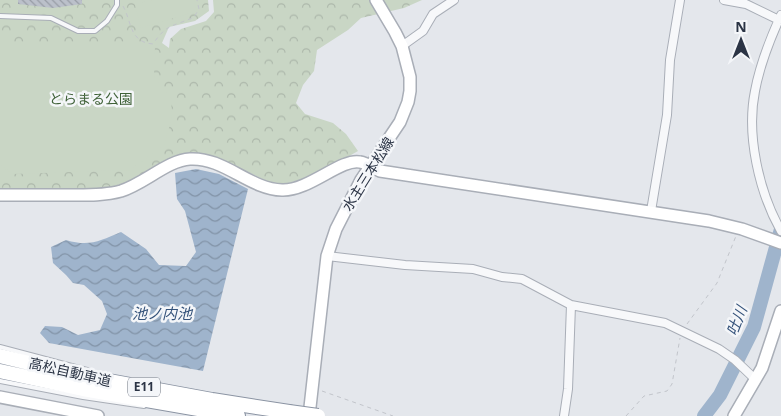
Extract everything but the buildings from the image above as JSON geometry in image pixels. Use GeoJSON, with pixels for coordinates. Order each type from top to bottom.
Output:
{"type":"FeatureCollection","features":[{"type":"Feature","properties":{"kind":"highway","name":"高松自動車道"},"geometry":{"type":"LineString","coordinates":[[0,356],[211,406],[238,416]]}},
{"type":"Feature","properties":{"kind":"highway","name":"高松自動車道"},"geometry":{"type":"LineString","coordinates":[[0,371],[83,389],[211,406],[318,416]]}},
{"type":"Feature","properties":{"kind":"street","name":"水主三本松線"},"geometry":{"type":"LineString","coordinates":[[309,416],[327,256],[347,204],[400,122],[408,102],[410,77],[402,46],[396,32],[376,0]]}},
{"type":"Feature","properties":{"kind":"street"},"geometry":{"type":"LineString","coordinates":[[402,46],[423,31],[434,14],[454,0]]}},
{"type":"Feature","properties":{"kind":"street"},"geometry":{"type":"LineString","coordinates":[[651,211],[667,115],[670,60],[680,0]]}},
{"type":"Feature","properties":{"kind":"street"},"geometry":{"type":"LineString","coordinates":[[724,0],[746,4],[780,17],[766,49],[755,91],[753,117],[758,172],[771,214],[781,231]]}},
{"type":"Feature","properties":{"kind":"street"},"geometry":{"type":"LineString","coordinates":[[0,195],[89,195],[113,192],[134,186],[171,164],[190,159],[214,162],[264,186],[282,190],[302,186],[351,162],[361,162],[380,171],[710,221],[740,228],[781,243]]}},
{"type":"Feature","properties":{"kind":"street"},"geometry":{"type":"LineString","coordinates":[[327,256],[405,265],[473,269],[502,277],[526,280],[571,305],[665,323],[719,349],[735,360],[756,380]]}},
{"type":"Feature","properties":{"kind":"street"},"geometry":{"type":"LineString","coordinates":[[564,416],[568,389],[571,305]]}},
{"type":"Feature","properties":{"kind":"street"},"geometry":{"type":"LineString","coordinates":[[734,416],[762,368],[781,311]]}},
{"type":"Feature","properties":{"kind":"street"},"geometry":{"type":"LineString","coordinates":[[0,397],[98,416]]}},
{"type":"Feature","properties":{"kind":"lane"},"geometry":{"type":"LineString","coordinates":[[0,16],[51,18],[78,31],[95,30],[107,21],[117,5],[117,0]]}},
{"type":"Feature","properties":{"kind":"lane"},"geometry":{"type":"LineString","coordinates":[[0,347],[95,372]]}},
{"type":"Feature","properties":{"kind":"lane"},"geometry":{"type":"LineString","coordinates":[[0,381],[146,407]]}},
{"type":"Feature","properties":{"kind":"lane"},"geometry":{"type":"LineString","coordinates":[[153,384],[211,406]]}},
{"type":"Feature","properties":{"kind":"lane"},"geometry":{"type":"LineString","coordinates":[[165,409],[211,406]]}},
{"type":"Feature","properties":{"kind":"path"},"geometry":{"type":"LineString","coordinates":[[117,5],[124,7],[133,34],[144,43],[153,44],[162,31],[173,24],[194,18],[199,9],[197,0]]}},
{"type":"Feature","properties":{"kind":"path"},"geometry":{"type":"LineString","coordinates":[[626,416],[644,396],[667,392],[672,384],[681,331],[717,283],[740,228]]}},
{"type":"Feature","properties":{"kind":"path"},"geometry":{"type":"LineString","coordinates":[[312,388],[393,416]]}},
{"type":"Feature","properties":{"kind":"green space","name":"とらまる公園"},"geometry":{"type":"Polygon","coordinates":[[[0,0],[208,0],[209,11],[195,21],[169,27],[162,43],[169,48],[170,39],[181,29],[206,21],[214,12],[213,0],[422,0],[404,8],[361,18],[348,30],[317,50],[314,71],[303,85],[296,103],[305,114],[333,123],[346,134],[358,151],[316,175],[285,184],[269,182],[200,153],[176,157],[136,179],[111,189],[67,190],[0,188],[0,0]]]}},
{"type":"Feature","properties":{"kind":"green space"},"geometry":{"type":"Polygon","coordinates":[[[152,0],[194,0],[197,11],[141,28],[135,4],[152,0]]]}},
{"type":"Feature","properties":{"kind":"green space"},"geometry":{"type":"Polygon","coordinates":[[[0,47],[155,47],[154,77],[171,98],[172,118],[164,145],[130,170],[13,174],[0,165],[0,47]]]}},
{"type":"Feature","properties":{"kind":"water","name":"池ノ内池"},"geometry":{"type":"Polygon","coordinates":[[[196,169],[219,174],[248,189],[203,371],[49,343],[40,333],[45,326],[62,327],[78,335],[100,330],[107,314],[102,301],[84,285],[73,283],[53,263],[51,247],[66,240],[81,243],[94,242],[121,232],[146,249],[159,265],[186,266],[196,252],[185,211],[177,199],[175,173],[196,169]]]}},
{"type":"Feature","properties":{"kind":"waterway","name":"吐川"},"geometry":{"type":"LineString","coordinates":[[704,416],[720,395],[754,327],[781,229]]}}]}
